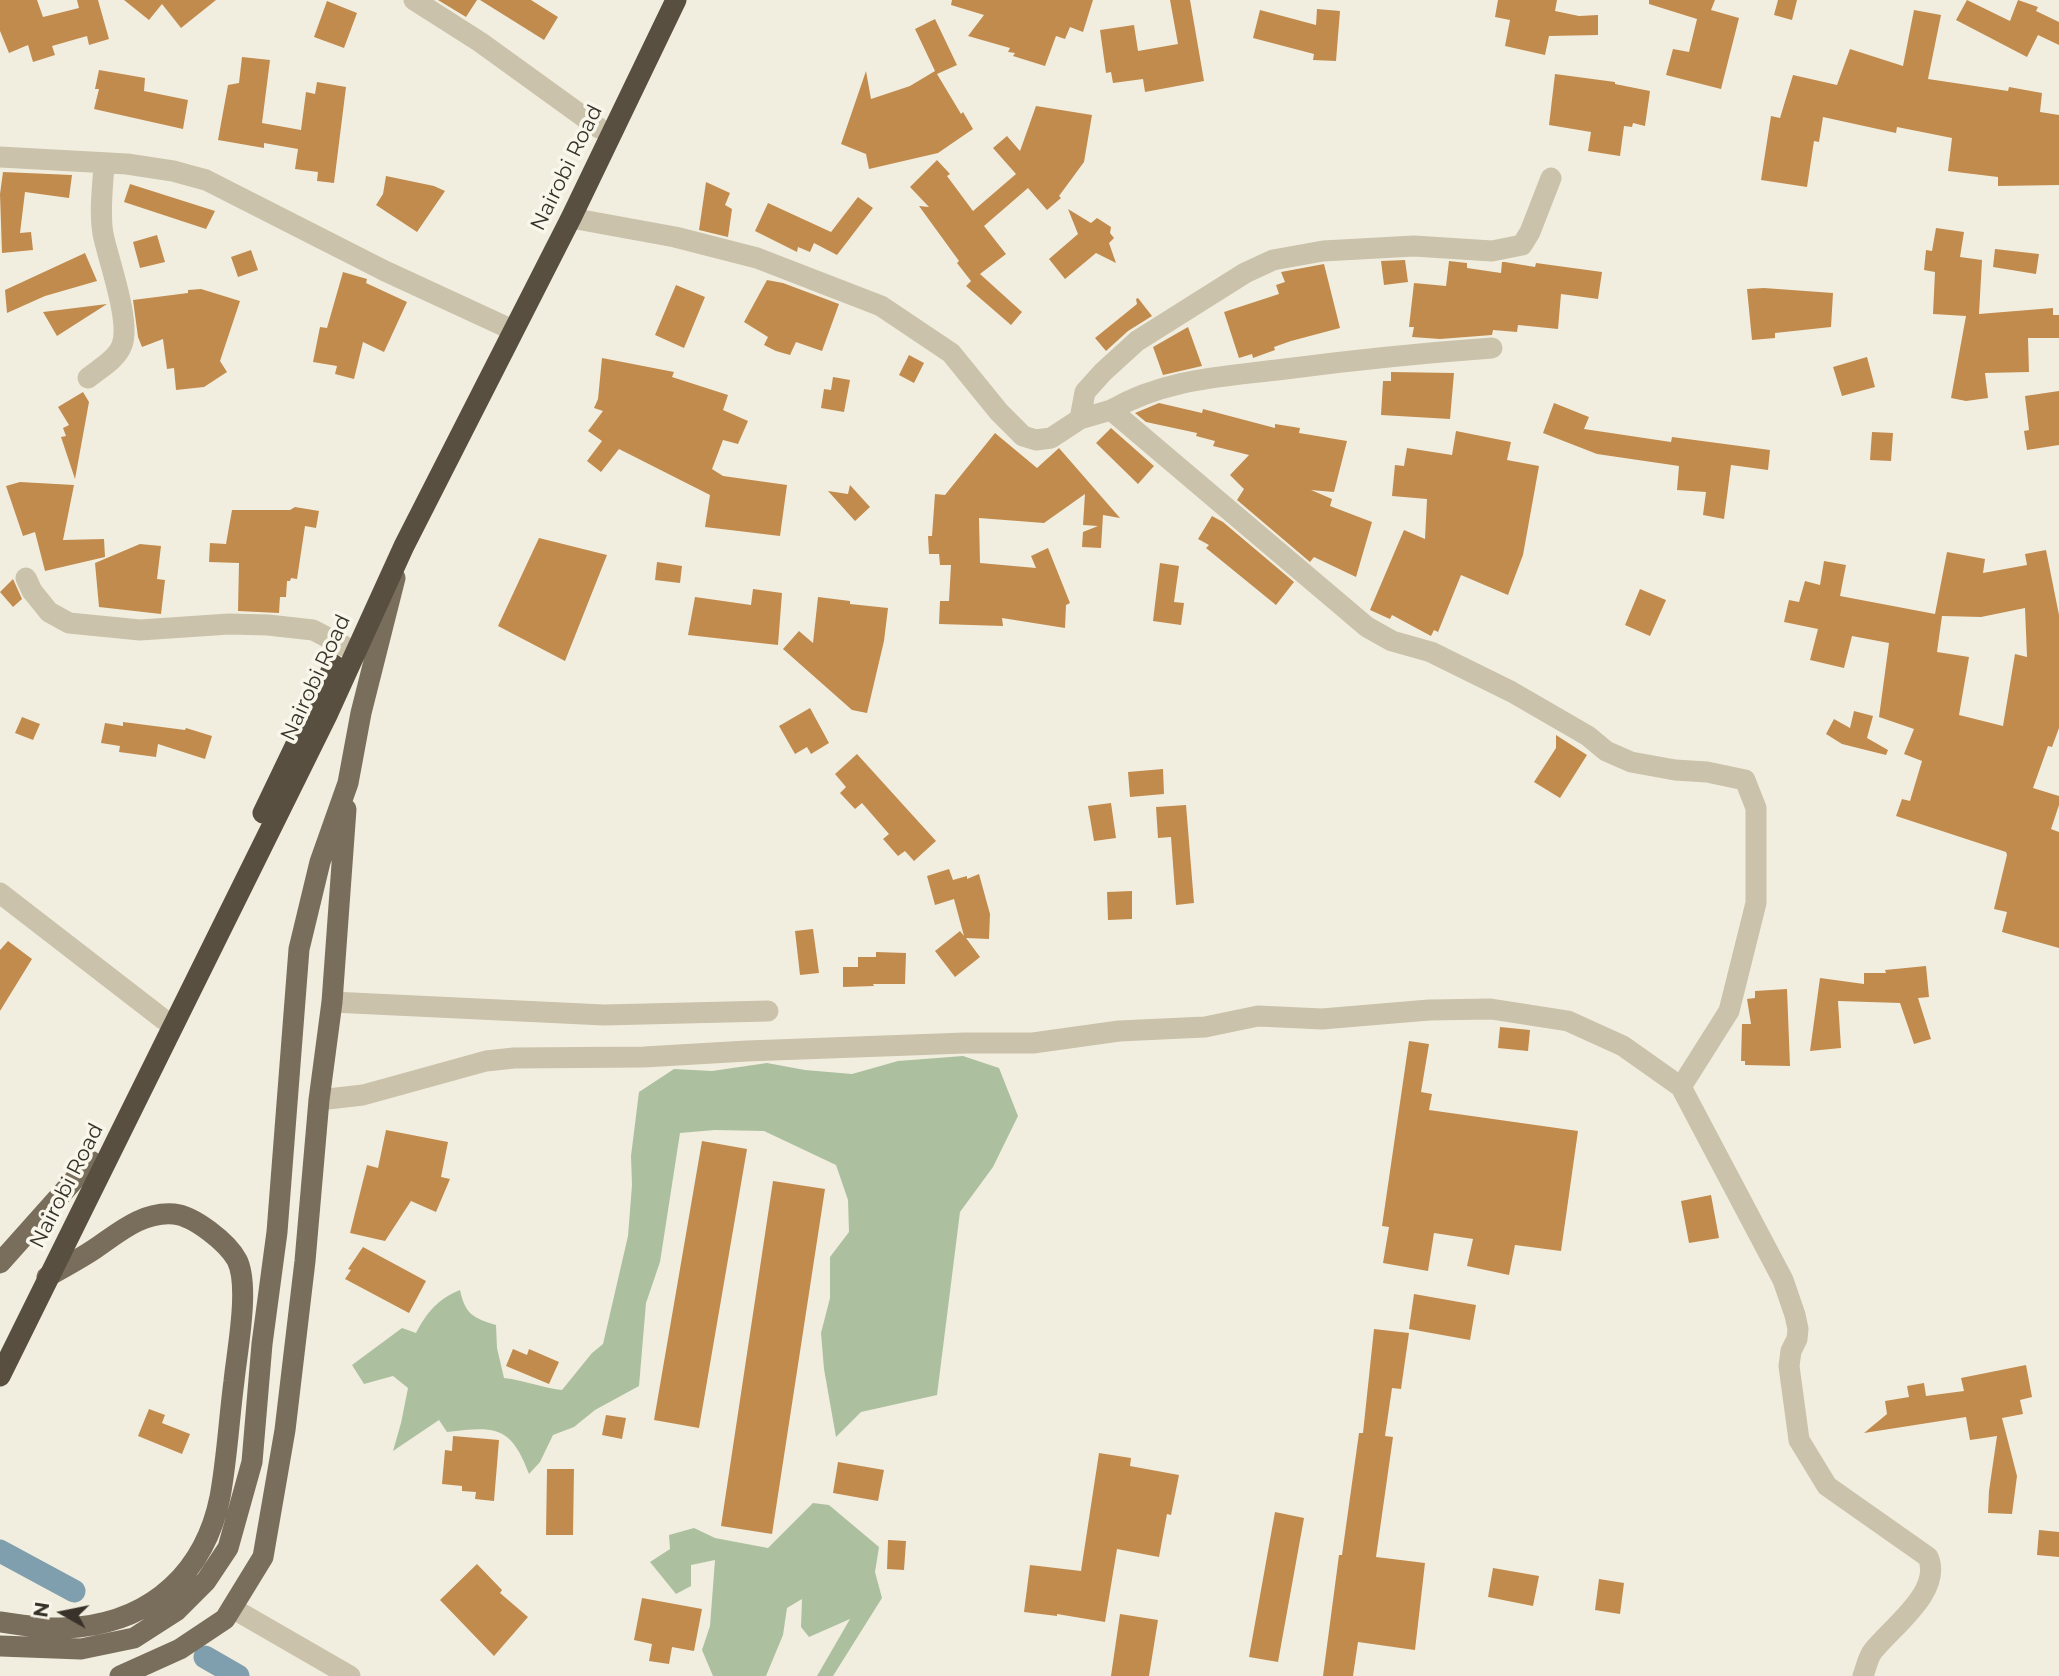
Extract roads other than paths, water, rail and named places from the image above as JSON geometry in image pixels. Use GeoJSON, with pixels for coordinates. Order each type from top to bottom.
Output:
{"type":"FeatureCollection","features":[{"type":"Feature","properties":{"kind":"highway","name":"Nairobi Road"},"geometry":{"type":"LineString","coordinates":[[0,1345],[663,0]]}},
{"type":"Feature","properties":{"kind":"highway","name":"Nairobi Road"},"geometry":{"type":"LineString","coordinates":[[0,1376],[328,713],[404,546],[571,218],[676,0]]}},
{"type":"Feature","properties":{"kind":"main road"},"geometry":{"type":"LineString","coordinates":[[120,1676],[180,1649],[225,1619],[263,1557],[285,1430],[305,1261],[319,1100],[332,1002],[348,783],[360,713],[404,546]]}},
{"type":"Feature","properties":{"kind":"main road"},"geometry":{"type":"LineString","coordinates":[[0,1646],[81,1649],[134,1637],[176,1611],[206,1581],[228,1548],[253,1462],[262,1343],[277,1232],[299,949],[320,862],[348,783]]}},
{"type":"Feature","properties":{"kind":"main road"},"geometry":{"type":"LineString","coordinates":[[0,1263],[91,1161]]}},
{"type":"Feature","properties":{"kind":"main road"},"geometry":{"type":"LineString","coordinates":[[0,1622],[42,1628],[80,1627],[137,1613],[173,1589],[195,1559],[211,1528],[220,1498],[243,1287],[237,1260],[220,1240],[197,1222],[174,1214],[145,1218],[124,1227],[93,1250],[47,1277]]}},
{"type":"Feature","properties":{"kind":"street"},"geometry":{"type":"LineString","coordinates":[[414,0],[480,42],[599,128]]}},
{"type":"Feature","properties":{"kind":"street"},"geometry":{"type":"LineString","coordinates":[[0,157],[104,163],[173,171],[206,180],[296,227],[504,326]]}},
{"type":"Feature","properties":{"kind":"street"},"geometry":{"type":"LineString","coordinates":[[88,378],[117,354],[123,343],[116,277],[103,232],[104,163]]}},
{"type":"Feature","properties":{"kind":"street"},"geometry":{"type":"LineString","coordinates":[[1080,419],[1085,392],[1102,372],[1137,341],[1245,273],[1273,260],[1322,251],[1414,246],[1492,250],[1522,245],[1530,232],[1550,178]]}},
{"type":"Feature","properties":{"kind":"street"},"geometry":{"type":"LineString","coordinates":[[571,218],[675,237],[757,258],[881,306],[951,353],[999,412],[1024,436],[1036,440],[1051,438],[1080,419],[1111,410],[1131,398],[1175,384],[1220,375],[1492,348]]}},
{"type":"Feature","properties":{"kind":"street"},"geometry":{"type":"LineString","coordinates":[[1111,410],[1367,627],[1392,641],[1431,652],[1512,692],[1588,736],[1605,751],[1631,762],[1745,780],[1756,808],[1756,903],[1729,1011],[1681,1087]]}},
{"type":"Feature","properties":{"kind":"street"},"geometry":{"type":"LineString","coordinates":[[26,578],[32,591],[49,612],[69,623],[140,630],[229,624],[268,625],[313,630],[344,646]]}},
{"type":"Feature","properties":{"kind":"street"},"geometry":{"type":"LineString","coordinates":[[0,893],[163,1019]]}},
{"type":"Feature","properties":{"kind":"street"},"geometry":{"type":"LineString","coordinates":[[332,1002],[604,1015],[768,1011]]}},
{"type":"Feature","properties":{"kind":"street"},"geometry":{"type":"LineString","coordinates":[[319,1100],[363,1095],[486,1061],[513,1058],[644,1058],[965,1042],[1033,1043],[1119,1031],[1205,1027],[1258,1016],[1322,1019],[1429,1010],[1491,1009],[1568,1021],[1623,1046],[1681,1087],[1783,1280],[1795,1315],[1797,1339],[1791,1351],[1789,1366],[1799,1440],[1826,1486],[1928,1557],[1932,1575],[1923,1592],[1905,1620],[1871,1653],[1863,1676]]}},
{"type":"Feature","properties":{"kind":"street"},"geometry":{"type":"LineString","coordinates":[[232,1608],[350,1676]]}},
{"type":"Feature","properties":{"kind":"waterway"},"geometry":{"type":"LineString","coordinates":[[0,1551],[74,1591]]}},
{"type":"Feature","properties":{"kind":"waterway"},"geometry":{"type":"LineString","coordinates":[[205,1657],[238,1676]]}}]}
